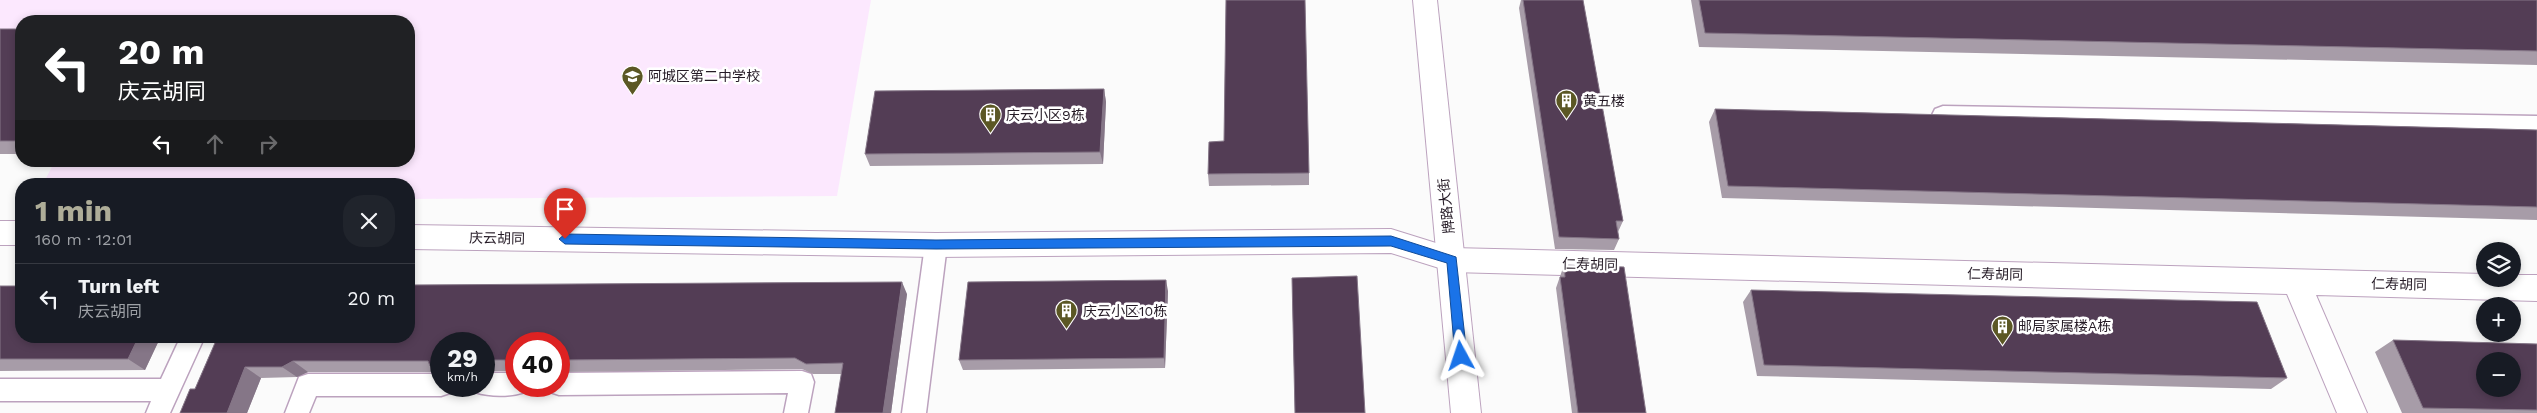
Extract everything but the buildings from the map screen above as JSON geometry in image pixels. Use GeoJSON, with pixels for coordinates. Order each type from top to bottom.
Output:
{"type":"FeatureCollection","features":[{"type":"Feature","properties":{"kind":"street","name":"牌路大街"},"geometry":{"type":"LineString","coordinates":[[1424,0],[1452,260],[1466,413]]}},
{"type":"Feature","properties":{"kind":"street"},"geometry":{"type":"LineString","coordinates":[[0,232],[15,233]]}},
{"type":"Feature","properties":{"kind":"street","name":"庆云胡同"},"geometry":{"type":"LineString","coordinates":[[415,237],[936,244],[1391,241],[1452,260]]}},
{"type":"Feature","properties":{"kind":"street","name":"仁寿胡同"},"geometry":{"type":"LineString","coordinates":[[1452,260],[2537,288]]}},
{"type":"Feature","properties":{"kind":"street"},"geometry":{"type":"LineString","coordinates":[[2296,282],[2352,413]]}},
{"type":"Feature","properties":{"kind":"lane"},"geometry":{"type":"LineString","coordinates":[[1920,114],[2537,125]]}},
{"type":"Feature","properties":{"kind":"lane"},"geometry":{"type":"LineString","coordinates":[[914,413],[936,244]]}},
{"type":"Feature","properties":{"kind":"lane"},"geometry":{"type":"LineString","coordinates":[[158,413],[190,343]]}},
{"type":"Feature","properties":{"kind":"lane"},"geometry":{"type":"LineString","coordinates":[[570,384],[802,382],[796,413]]}},
{"type":"Feature","properties":{"kind":"lane"},"geometry":{"type":"LineString","coordinates":[[297,413],[308,386],[430,384]]}},
{"type":"Feature","properties":{"kind":"lane"},"geometry":{"type":"LineString","coordinates":[[0,390],[168,390]]}},
{"type":"Feature","properties":{"kind":"shaded area","name":"阿城区第二中学校"},"geometry":{"type":"Polygon","coordinates":[[[0,0],[871,0],[837,196],[415,199],[415,178],[46,178],[52,167],[415,167],[415,15],[15,15],[15,29],[0,29],[0,0]]]}},
{"type":"Feature","properties":{"kind":"place","name":"阿城区第二中学校"},"geometry":{"type":"Point","coordinates":[632,95]}},
{"type":"Feature","properties":{"kind":"place","name":"黄五楼"},"geometry":{"type":"Point","coordinates":[1567,120]}},
{"type":"Feature","properties":{"kind":"place","name":"庆云小区9栋"},"geometry":{"type":"Point","coordinates":[990,134]}},
{"type":"Feature","properties":{"kind":"place","name":"庆云小区10栋"},"geometry":{"type":"Point","coordinates":[1067,330]}},
{"type":"Feature","properties":{"kind":"place","name":"邮局家属楼A栋"},"geometry":{"type":"Point","coordinates":[2002,345]}},
{"type":"Feature","properties":{"kind":"route"},"geometry":{"type":"LineString","coordinates":[[565,239],[936,244],[1391,241],[1452,260],[1461,356]]}}]}
